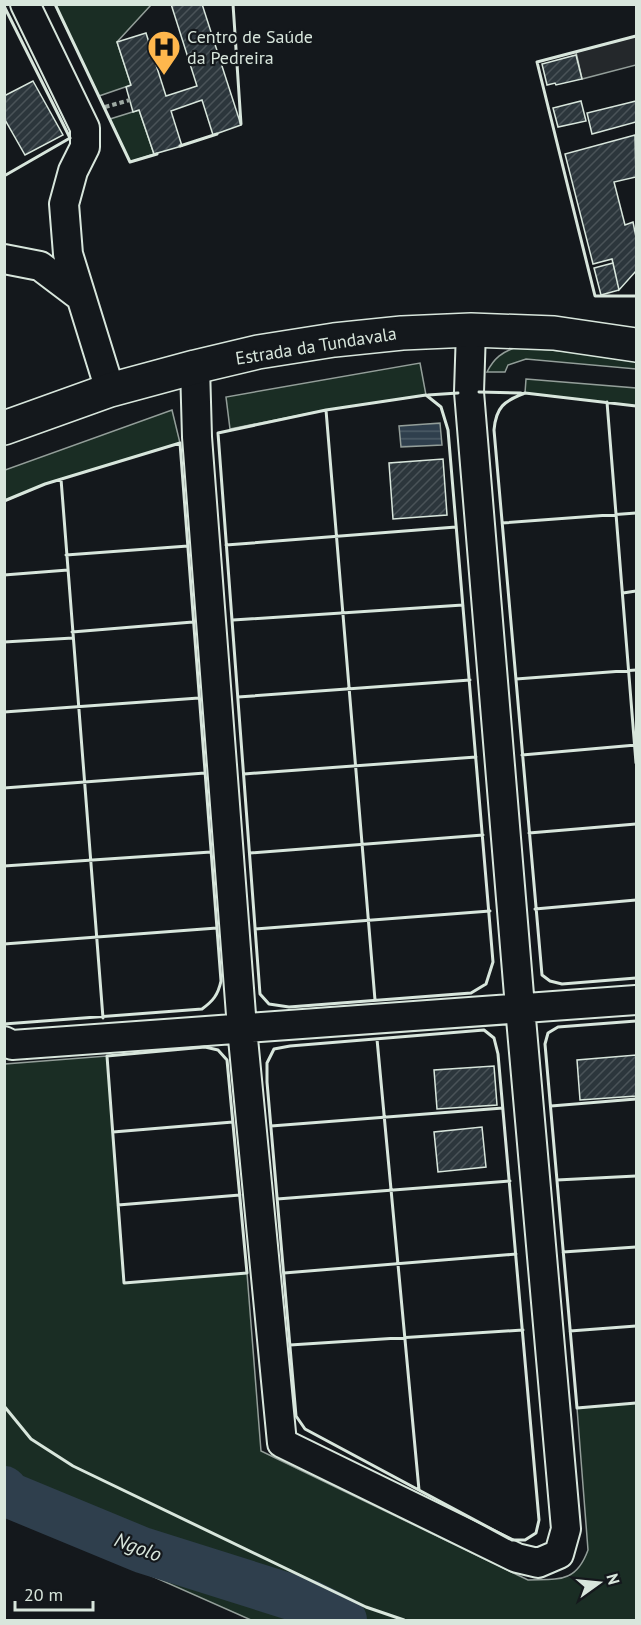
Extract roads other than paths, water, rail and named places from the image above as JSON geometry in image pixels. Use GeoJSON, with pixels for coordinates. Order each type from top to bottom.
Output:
{"type":"FeatureCollection","features":[{"type":"Feature","properties":{"kind":"main road","name":"Estrada da Tundavala"},"geometry":{"type":"LineString","coordinates":[[4,428],[110,390],[195,367],[258,352],[334,340],[402,333],[471,330],[554,333],[636,345]]}},
{"type":"Feature","properties":{"kind":"street"},"geometry":{"type":"LineString","coordinates":[[25,4],[85,128],[85,147],[73,171],[64,204],[68,254],[110,390]]}},
{"type":"Feature","properties":{"kind":"street"},"geometry":{"type":"LineString","coordinates":[[4,259],[40,266],[81,297]]}},
{"type":"Feature","properties":{"kind":"street"},"geometry":{"type":"LineString","coordinates":[[195,367],[197,437],[242,1028],[282,1443],[517,1557],[538,1563],[559,1554],[566,1529],[469,392],[471,330]]}},
{"type":"Feature","properties":{"kind":"street"},"geometry":{"type":"LineString","coordinates":[[4,1041],[12,1046],[636,1000]]}},
{"type":"Feature","properties":{"kind":"water"},"geometry":{"type":"Polygon","coordinates":[[[440,423],[442,445],[401,447],[399,426],[440,423]]]}},
{"type":"Feature","properties":{"kind":"waterway","name":"Ngolo"},"geometry":{"type":"LineString","coordinates":[[4,1489],[9,1495],[142,1550],[310,1603],[344,1620]]}},
{"type":"Feature","properties":{"kind":"place","name":"Centro de Saúde da Pedreira"},"geometry":{"type":"Point","coordinates":[164,76]}}]}
